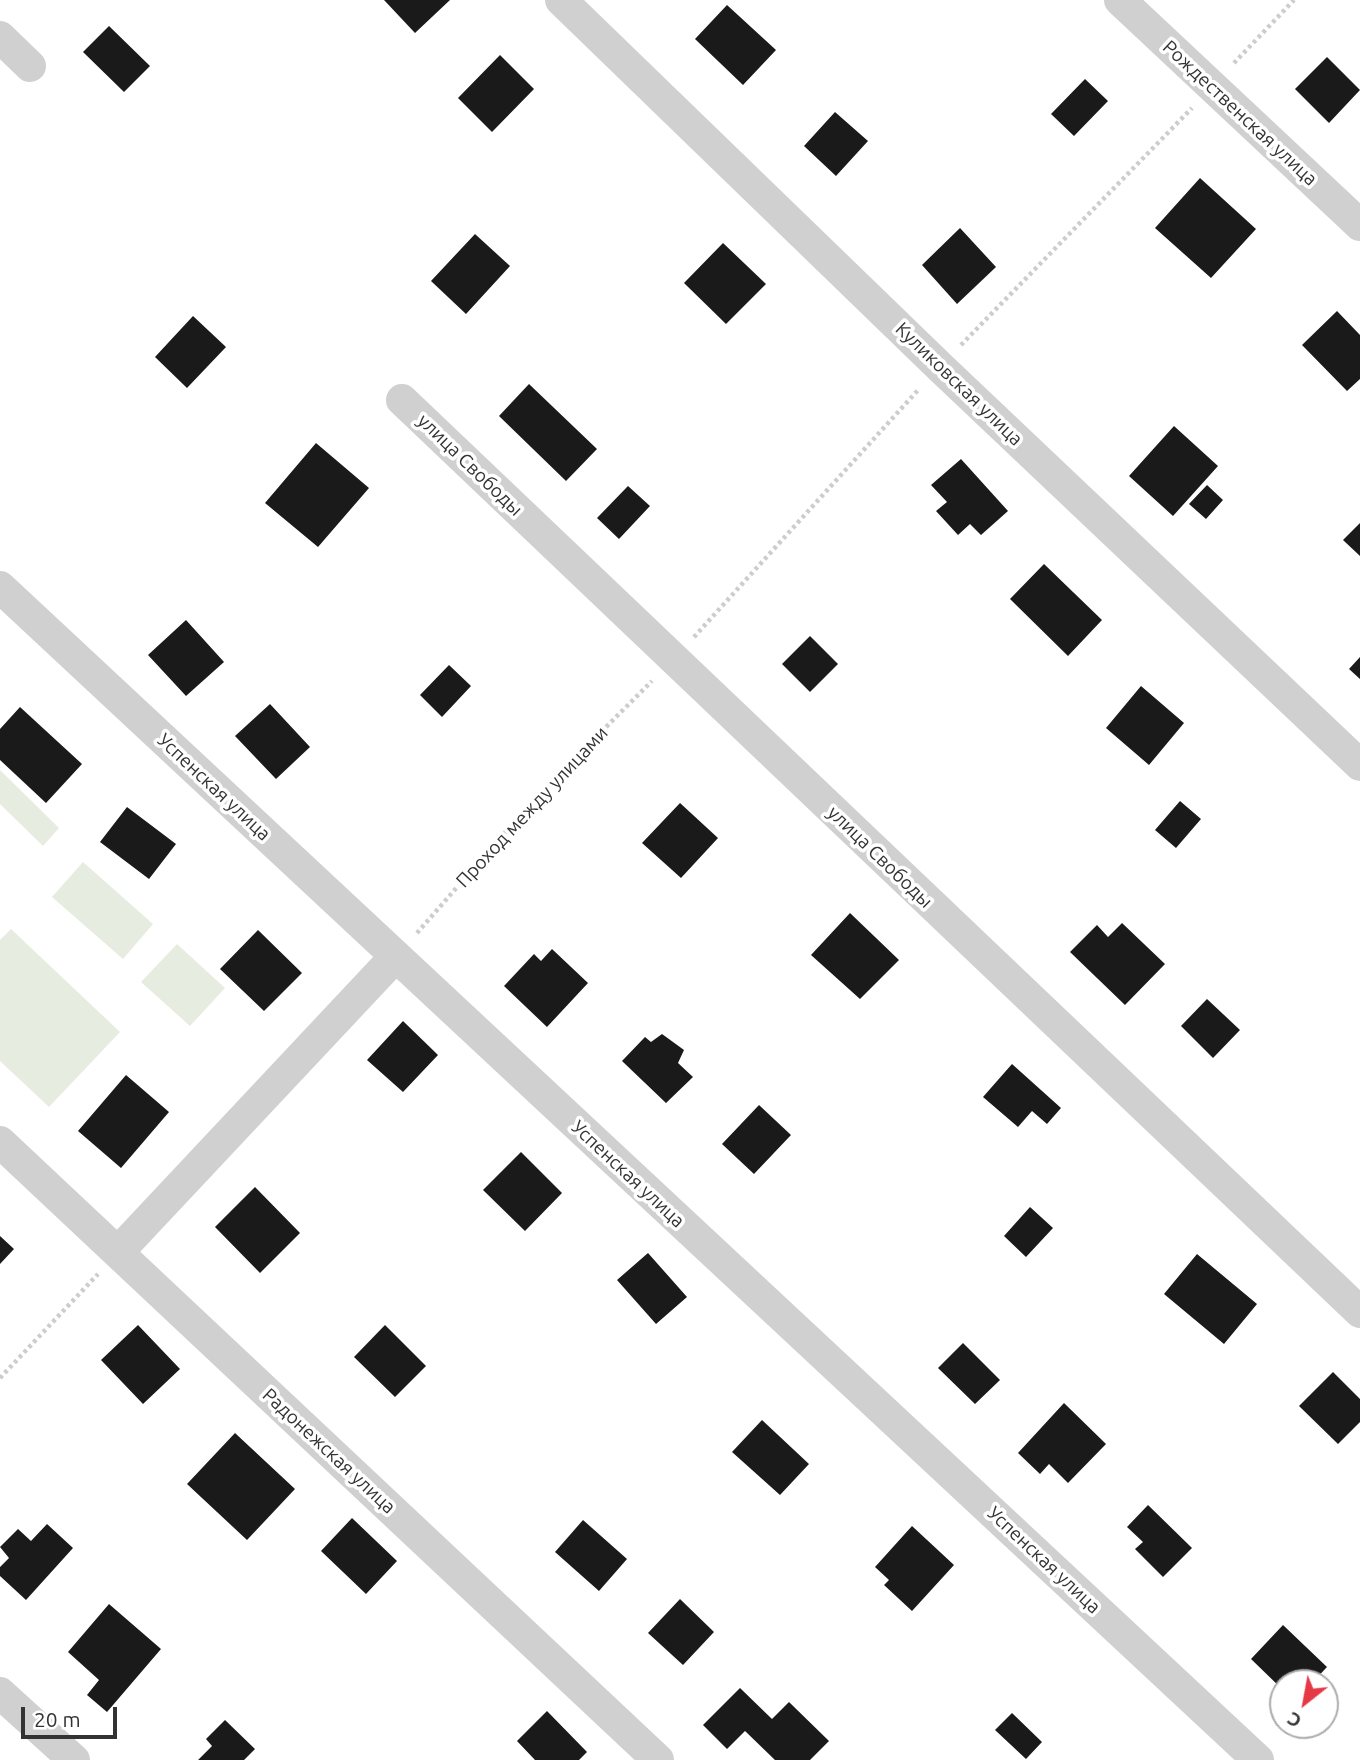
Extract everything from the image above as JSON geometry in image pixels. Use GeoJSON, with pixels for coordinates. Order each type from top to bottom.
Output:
{"type":"FeatureCollection","features":[{"type":"Feature","properties":{"kind":"street","name":"Куликовская улица"},"geometry":{"type":"LineString","coordinates":[[561,0],[940,367],[1360,765]]}},
{"type":"Feature","properties":{"kind":"street","name":"Рождественская улица"},"geometry":{"type":"LineString","coordinates":[[1120,0],[1360,225]]}},
{"type":"Feature","properties":{"kind":"street"},"geometry":{"type":"LineString","coordinates":[[0,37],[30,66]]}},
{"type":"Feature","properties":{"kind":"street","name":"улица Свободы"},"geometry":{"type":"LineString","coordinates":[[402,400],[1360,1312]]}},
{"type":"Feature","properties":{"kind":"street","name":"Успенская улица"},"geometry":{"type":"LineString","coordinates":[[0,587],[1258,1760]]}},
{"type":"Feature","properties":{"kind":"street"},"geometry":{"type":"LineString","coordinates":[[118,1252],[396,957]]}},
{"type":"Feature","properties":{"kind":"street","name":"Радонежская улица"},"geometry":{"type":"LineString","coordinates":[[0,1142],[658,1760]]}},
{"type":"Feature","properties":{"kind":"street"},"geometry":{"type":"LineString","coordinates":[[0,1693],[74,1760]]}},
{"type":"Feature","properties":{"kind":"path","name":"Проход между улицами"},"geometry":{"type":"LineString","coordinates":[[396,957],[535,798],[673,660],[940,367],[1294,0]]}},
{"type":"Feature","properties":{"kind":"path"},"geometry":{"type":"LineString","coordinates":[[0,1378],[118,1252]]}},
{"type":"Feature","properties":{"kind":"shaded area"},"geometry":{"type":"Polygon","coordinates":[[[0,770],[59,828],[43,846],[0,804],[0,770]]]}},
{"type":"Feature","properties":{"kind":"shaded area"},"geometry":{"type":"Polygon","coordinates":[[[83,862],[153,924],[123,959],[52,897],[83,862]]]}},
{"type":"Feature","properties":{"kind":"shaded area"},"geometry":{"type":"Polygon","coordinates":[[[11,929],[120,1032],[49,1107],[0,1061],[0,940],[11,929]]]}},
{"type":"Feature","properties":{"kind":"shaded area"},"geometry":{"type":"Polygon","coordinates":[[[177,944],[225,988],[190,1026],[141,982],[177,944]]]}},
{"type":"Feature","properties":{"kind":"building"},"geometry":{"type":"Polygon","coordinates":[[[384,0],[450,0],[415,33],[384,0]]]}},
{"type":"Feature","properties":{"kind":"building"},"geometry":{"type":"Polygon","coordinates":[[[727,5],[776,50],[743,85],[695,39],[727,5]]]}},
{"type":"Feature","properties":{"kind":"building"},"geometry":{"type":"Polygon","coordinates":[[[109,26],[150,66],[124,92],[83,52],[109,26]]]}},
{"type":"Feature","properties":{"kind":"building"},"geometry":{"type":"Polygon","coordinates":[[[500,55],[534,89],[492,132],[458,98],[500,55]]]}},
{"type":"Feature","properties":{"kind":"building"},"geometry":{"type":"Polygon","coordinates":[[[1327,57],[1360,90],[1329,123],[1295,89],[1327,57]]]}},
{"type":"Feature","properties":{"kind":"building"},"geometry":{"type":"Polygon","coordinates":[[[1085,79],[1108,101],[1074,136],[1051,114],[1085,79]]]}},
{"type":"Feature","properties":{"kind":"building"},"geometry":{"type":"Polygon","coordinates":[[[835,112],[868,141],[836,176],[804,146],[835,112]]]}},
{"type":"Feature","properties":{"kind":"building"},"geometry":{"type":"Polygon","coordinates":[[[1200,178],[1256,229],[1211,278],[1155,228],[1200,178]]]}},
{"type":"Feature","properties":{"kind":"building"},"geometry":{"type":"Polygon","coordinates":[[[960,228],[996,267],[957,304],[922,265],[960,228]]]}},
{"type":"Feature","properties":{"kind":"building"},"geometry":{"type":"Polygon","coordinates":[[[475,234],[510,266],[466,314],[431,281],[475,234]]]}},
{"type":"Feature","properties":{"kind":"building"},"geometry":{"type":"Polygon","coordinates":[[[723,243],[766,284],[726,324],[684,283],[723,243]]]}},
{"type":"Feature","properties":{"kind":"building"},"geometry":{"type":"Polygon","coordinates":[[[1337,311],[1360,335],[1360,379],[1347,391],[1302,345],[1337,311]]]}},
{"type":"Feature","properties":{"kind":"building"},"geometry":{"type":"Polygon","coordinates":[[[193,316],[226,347],[187,388],[155,357],[193,316]]]}},
{"type":"Feature","properties":{"kind":"building"},"geometry":{"type":"Polygon","coordinates":[[[529,384],[597,449],[566,481],[499,416],[529,384]]]}},
{"type":"Feature","properties":{"kind":"building"},"geometry":{"type":"Polygon","coordinates":[[[1174,426],[1218,466],[1173,516],[1129,476],[1174,426]]]}},
{"type":"Feature","properties":{"kind":"building"},"geometry":{"type":"Polygon","coordinates":[[[316,443],[369,488],[318,547],[265,503],[316,443]]]}},
{"type":"Feature","properties":{"kind":"building"},"geometry":{"type":"Polygon","coordinates":[[[961,459],[1008,511],[981,535],[970,524],[958,535],[936,511],[947,502],[931,485],[961,459]]]}},
{"type":"Feature","properties":{"kind":"building"},"geometry":{"type":"Polygon","coordinates":[[[1207,485],[1223,500],[1206,519],[1189,504],[1207,485]]]}},
{"type":"Feature","properties":{"kind":"building"},"geometry":{"type":"Polygon","coordinates":[[[628,486],[650,506],[619,539],[597,518],[628,486]]]}},
{"type":"Feature","properties":{"kind":"building"},"geometry":{"type":"Polygon","coordinates":[[[1360,523],[1360,556],[1343,540],[1360,523]]]}},
{"type":"Feature","properties":{"kind":"building"},"geometry":{"type":"Polygon","coordinates":[[[1044,564],[1102,620],[1068,656],[1010,599],[1044,564]]]}},
{"type":"Feature","properties":{"kind":"building"},"geometry":{"type":"Polygon","coordinates":[[[186,620],[224,662],[186,696],[148,655],[186,620]]]}},
{"type":"Feature","properties":{"kind":"building"},"geometry":{"type":"Polygon","coordinates":[[[810,636],[838,664],[810,692],[782,664],[810,636]]]}},
{"type":"Feature","properties":{"kind":"building"},"geometry":{"type":"Polygon","coordinates":[[[1360,657],[1360,679],[1349,669],[1360,657]]]}},
{"type":"Feature","properties":{"kind":"building"},"geometry":{"type":"Polygon","coordinates":[[[449,665],[471,686],[442,717],[420,695],[449,665]]]}},
{"type":"Feature","properties":{"kind":"building"},"geometry":{"type":"Polygon","coordinates":[[[1141,686],[1184,723],[1149,765],[1106,728],[1141,686]]]}},
{"type":"Feature","properties":{"kind":"building"},"geometry":{"type":"Polygon","coordinates":[[[270,704],[310,747],[276,779],[235,736],[270,704]]]}},
{"type":"Feature","properties":{"kind":"building"},"geometry":{"type":"Polygon","coordinates":[[[20,707],[82,764],[46,803],[0,760],[0,729],[20,707]]]}},
{"type":"Feature","properties":{"kind":"building"},"geometry":{"type":"Polygon","coordinates":[[[1180,801],[1201,819],[1176,848],[1155,830],[1180,801]]]}},
{"type":"Feature","properties":{"kind":"building"},"geometry":{"type":"Polygon","coordinates":[[[680,803],[718,838],[681,878],[642,843],[680,803]]]}},
{"type":"Feature","properties":{"kind":"building"},"geometry":{"type":"Polygon","coordinates":[[[127,807],[176,844],[149,879],[100,842],[127,807]]]}},
{"type":"Feature","properties":{"kind":"building"},"geometry":{"type":"Polygon","coordinates":[[[850,913],[899,960],[860,999],[811,955],[850,913]]]}},
{"type":"Feature","properties":{"kind":"building"},"geometry":{"type":"Polygon","coordinates":[[[1122,923],[1165,964],[1125,1005],[1070,952],[1097,925],[1108,937],[1122,923]]]}},
{"type":"Feature","properties":{"kind":"building"},"geometry":{"type":"Polygon","coordinates":[[[258,930],[302,973],[264,1011],[220,969],[258,930]]]}},
{"type":"Feature","properties":{"kind":"building"},"geometry":{"type":"Polygon","coordinates":[[[552,949],[588,983],[547,1027],[504,986],[534,954],[541,961],[552,949]]]}},
{"type":"Feature","properties":{"kind":"building"},"geometry":{"type":"Polygon","coordinates":[[[1207,999],[1240,1030],[1213,1058],[1181,1026],[1207,999]]]}},
{"type":"Feature","properties":{"kind":"building"},"geometry":{"type":"Polygon","coordinates":[[[403,1021],[438,1055],[403,1092],[367,1060],[403,1021]]]}},
{"type":"Feature","properties":{"kind":"building"},"geometry":{"type":"Polygon","coordinates":[[[662,1034],[684,1050],[678,1063],[693,1077],[666,1103],[622,1061],[645,1037],[651,1042],[662,1034]]]}},
{"type":"Feature","properties":{"kind":"building"},"geometry":{"type":"Polygon","coordinates":[[[1012,1064],[1061,1108],[1047,1124],[1032,1111],[1018,1127],[983,1097],[1012,1064]]]}},
{"type":"Feature","properties":{"kind":"building"},"geometry":{"type":"Polygon","coordinates":[[[126,1075],[169,1112],[121,1168],[78,1131],[126,1075]]]}},
{"type":"Feature","properties":{"kind":"building"},"geometry":{"type":"Polygon","coordinates":[[[759,1105],[791,1135],[754,1174],[722,1144],[759,1105]]]}},
{"type":"Feature","properties":{"kind":"building"},"geometry":{"type":"Polygon","coordinates":[[[521,1152],[562,1193],[525,1231],[483,1190],[521,1152]]]}},
{"type":"Feature","properties":{"kind":"building"},"geometry":{"type":"Polygon","coordinates":[[[255,1187],[300,1233],[260,1273],[215,1227],[255,1187]]]}},
{"type":"Feature","properties":{"kind":"building"},"geometry":{"type":"Polygon","coordinates":[[[1030,1207],[1053,1228],[1026,1257],[1004,1236],[1030,1207]]]}},
{"type":"Feature","properties":{"kind":"building"},"geometry":{"type":"Polygon","coordinates":[[[0,1236],[14,1249],[0,1264],[0,1236]]]}},
{"type":"Feature","properties":{"kind":"building"},"geometry":{"type":"Polygon","coordinates":[[[648,1253],[687,1297],[656,1324],[617,1280],[648,1253]]]}},
{"type":"Feature","properties":{"kind":"building"},"geometry":{"type":"Polygon","coordinates":[[[1197,1254],[1257,1304],[1224,1344],[1164,1294],[1197,1254]]]}},
{"type":"Feature","properties":{"kind":"building"},"geometry":{"type":"Polygon","coordinates":[[[138,1325],[180,1369],[143,1404],[101,1360],[138,1325]]]}},
{"type":"Feature","properties":{"kind":"building"},"geometry":{"type":"Polygon","coordinates":[[[385,1325],[426,1366],[395,1397],[354,1357],[385,1325]]]}},
{"type":"Feature","properties":{"kind":"building"},"geometry":{"type":"Polygon","coordinates":[[[963,1343],[1000,1380],[975,1404],[938,1368],[963,1343]]]}},
{"type":"Feature","properties":{"kind":"building"},"geometry":{"type":"Polygon","coordinates":[[[1333,1372],[1360,1399],[1360,1422],[1338,1444],[1299,1406],[1333,1372]]]}},
{"type":"Feature","properties":{"kind":"building"},"geometry":{"type":"Polygon","coordinates":[[[1064,1403],[1106,1444],[1068,1483],[1049,1464],[1040,1474],[1018,1453],[1064,1403]]]}},
{"type":"Feature","properties":{"kind":"building"},"geometry":{"type":"Polygon","coordinates":[[[762,1420],[809,1464],[780,1495],[732,1452],[762,1420]]]}},
{"type":"Feature","properties":{"kind":"building"},"geometry":{"type":"Polygon","coordinates":[[[235,1433],[295,1489],[247,1540],[187,1484],[235,1433]]]}},
{"type":"Feature","properties":{"kind":"building"},"geometry":{"type":"Polygon","coordinates":[[[1148,1505],[1192,1548],[1163,1577],[1135,1549],[1143,1542],[1127,1527],[1148,1505]]]}},
{"type":"Feature","properties":{"kind":"building"},"geometry":{"type":"Polygon","coordinates":[[[352,1518],[397,1561],[366,1594],[321,1551],[352,1518]]]}},
{"type":"Feature","properties":{"kind":"building"},"geometry":{"type":"Polygon","coordinates":[[[583,1520],[627,1559],[599,1591],[555,1552],[583,1520]]]}},
{"type":"Feature","properties":{"kind":"building"},"geometry":{"type":"Polygon","coordinates":[[[47,1524],[73,1548],[26,1600],[0,1576],[0,1567],[9,1558],[0,1547],[18,1529],[31,1541],[47,1524]]]}},
{"type":"Feature","properties":{"kind":"building"},"geometry":{"type":"Polygon","coordinates":[[[912,1526],[954,1565],[912,1611],[884,1585],[889,1580],[875,1567],[912,1526]]]}},
{"type":"Feature","properties":{"kind":"building"},"geometry":{"type":"Polygon","coordinates":[[[680,1599],[714,1632],[683,1665],[648,1633],[680,1599]]]}},
{"type":"Feature","properties":{"kind":"building"},"geometry":{"type":"Polygon","coordinates":[[[109,1604],[161,1649],[107,1712],[87,1695],[99,1680],[68,1652],[109,1604]]]}},
{"type":"Feature","properties":{"kind":"building"},"geometry":{"type":"Polygon","coordinates":[[[1283,1625],[1327,1667],[1269,1669],[1269,1676],[1251,1659],[1283,1625]]]}},
{"type":"Feature","properties":{"kind":"building"},"geometry":{"type":"Polygon","coordinates":[[[740,1688],[772,1719],[789,1702],[829,1741],[810,1760],[775,1760],[745,1731],[727,1749],[703,1725],[740,1688]]]}},
{"type":"Feature","properties":{"kind":"building"},"geometry":{"type":"Polygon","coordinates":[[[547,1711],[587,1752],[579,1760],[535,1760],[517,1741],[547,1711]]]}},
{"type":"Feature","properties":{"kind":"building"},"geometry":{"type":"Polygon","coordinates":[[[1012,1713],[1042,1742],[1026,1759],[995,1730],[1012,1713]]]}},
{"type":"Feature","properties":{"kind":"building"},"geometry":{"type":"Polygon","coordinates":[[[225,1720],[255,1749],[244,1760],[198,1760],[212,1746],[206,1739],[225,1720]]]}}]}
